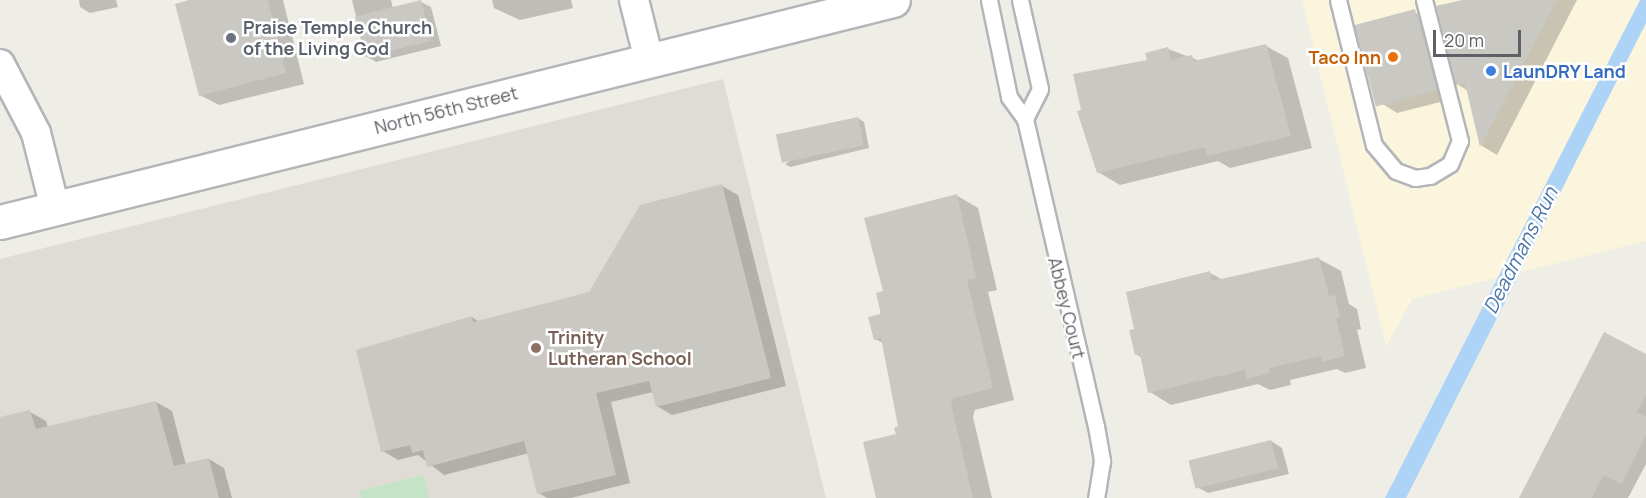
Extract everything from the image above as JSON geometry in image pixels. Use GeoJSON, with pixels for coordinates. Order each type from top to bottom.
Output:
{"type":"FeatureCollection","features":[{"type":"Feature","properties":{"kind":"main road","name":"North 56th Street"},"geometry":{"type":"LineString","coordinates":[[0,222],[893,0]]}},
{"type":"Feature","properties":{"kind":"street"},"geometry":{"type":"LineString","coordinates":[[634,0],[649,60]]}},
{"type":"Feature","properties":{"kind":"street"},"geometry":{"type":"LineString","coordinates":[[0,64],[36,133],[55,208]]}},
{"type":"Feature","properties":{"kind":"lane","name":"Abbey Court"},"geometry":{"type":"LineString","coordinates":[[989,0],[1009,97],[1025,119],[1096,426],[1102,461],[1096,498]]}},
{"type":"Feature","properties":{"kind":"lane"},"geometry":{"type":"LineString","coordinates":[[1020,0],[1040,89],[1025,119]]}},
{"type":"Feature","properties":{"kind":"lane"},"geometry":{"type":"LineString","coordinates":[[1338,0],[1374,145],[1396,171],[1415,178],[1430,176],[1450,164],[1460,141],[1424,0]]}},
{"type":"Feature","properties":{"kind":"shaded area"},"geometry":{"type":"Polygon","coordinates":[[[1302,0],[1646,0],[1646,241],[1412,299],[1386,347],[1302,0]]]}},
{"type":"Feature","properties":{"kind":"shaded area","name":"Trinity Lutheran School"},"geometry":{"type":"Polygon","coordinates":[[[723,79],[826,498],[0,498],[0,259],[723,79]]]}},
{"type":"Feature","properties":{"kind":"green space"},"geometry":{"type":"Polygon","coordinates":[[[423,475],[429,498],[361,498],[359,491],[423,475]]]}},
{"type":"Feature","properties":{"kind":"water","name":"Deadmans Run"},"geometry":{"type":"Polygon","coordinates":[[[1640,0],[1646,0],[1646,23],[1406,498],[1385,498],[1640,0]]]}},
{"type":"Feature","properties":{"kind":"building","name":"Praise Temple Church of the Living God"},"geometry":{"type":"Polygon","coordinates":[[[189,0],[268,0],[286,73],[199,96],[175,4],[189,0]]]}},
{"type":"Feature","properties":{"kind":"building"},"geometry":{"type":"Polygon","coordinates":[[[421,0],[431,41],[365,57],[355,16],[421,0]]]}},
{"type":"Feature","properties":{"kind":"building","name":"LaunDRY Land"},"geometry":{"type":"Polygon","coordinates":[[[1462,0],[1557,0],[1480,147],[1465,83],[1456,85],[1436,6],[1462,0]]]}},
{"type":"Feature","properties":{"kind":"building","name":"Taco Inn"},"geometry":{"type":"Polygon","coordinates":[[[1415,9],[1437,90],[1376,106],[1354,25],[1415,9]]]}},
{"type":"Feature","properties":{"kind":"building"},"geometry":{"type":"Polygon","coordinates":[[[1266,44],[1291,136],[1207,156],[1205,147],[1097,173],[1077,111],[1081,110],[1073,74],[1147,60],[1145,53],[1168,47],[1171,60],[1192,55],[1194,61],[1266,44]]]}},
{"type":"Feature","properties":{"kind":"building"},"geometry":{"type":"Polygon","coordinates":[[[858,117],[864,145],[782,163],[776,134],[858,117]]]}},
{"type":"Feature","properties":{"kind":"building","name":"Trinity Lutheran School"},"geometry":{"type":"Polygon","coordinates":[[[722,184],[771,378],[656,407],[649,381],[596,393],[616,475],[537,494],[524,441],[427,467],[423,450],[412,453],[410,445],[381,452],[356,350],[472,316],[473,322],[589,292],[640,205],[722,184]]]}},
{"type":"Feature","properties":{"kind":"building"},"geometry":{"type":"Polygon","coordinates":[[[957,194],[976,278],[967,280],[993,388],[954,398],[951,404],[973,498],[876,498],[863,442],[896,434],[894,428],[898,426],[881,338],[874,340],[868,317],[881,314],[876,293],[883,291],[864,218],[957,194]]]}},
{"type":"Feature","properties":{"kind":"building"},"geometry":{"type":"Polygon","coordinates":[[[1319,257],[1329,296],[1335,295],[1340,317],[1336,318],[1345,356],[1322,362],[1321,356],[1269,368],[1270,373],[1247,379],[1245,370],[1148,393],[1140,354],[1135,355],[1129,330],[1134,329],[1126,292],[1210,271],[1212,281],[1319,257]]]}},
{"type":"Feature","properties":{"kind":"building"},"geometry":{"type":"Polygon","coordinates":[[[1604,332],[1646,354],[1646,395],[1637,412],[1646,417],[1646,435],[1622,484],[1603,475],[1592,498],[1519,498],[1604,332]]]}},
{"type":"Feature","properties":{"kind":"building"},"geometry":{"type":"Polygon","coordinates":[[[156,401],[174,466],[209,458],[219,498],[0,498],[0,417],[30,410],[36,429],[156,401]]]}},
{"type":"Feature","properties":{"kind":"building"},"geometry":{"type":"Polygon","coordinates":[[[1271,440],[1278,468],[1196,489],[1189,461],[1271,440]]]}},
{"type":"Feature","properties":{"kind":"place","name":"Praise Temple Church of the Living God"},"geometry":{"type":"Point","coordinates":[231,38]}},
{"type":"Feature","properties":{"kind":"place","name":"Taco Inn"},"geometry":{"type":"Point","coordinates":[1393,57]}},
{"type":"Feature","properties":{"kind":"place","name":"LaunDRY Land"},"geometry":{"type":"Point","coordinates":[1491,71]}},
{"type":"Feature","properties":{"kind":"place","name":"Trinity Lutheran School"},"geometry":{"type":"Point","coordinates":[536,348]}}]}
